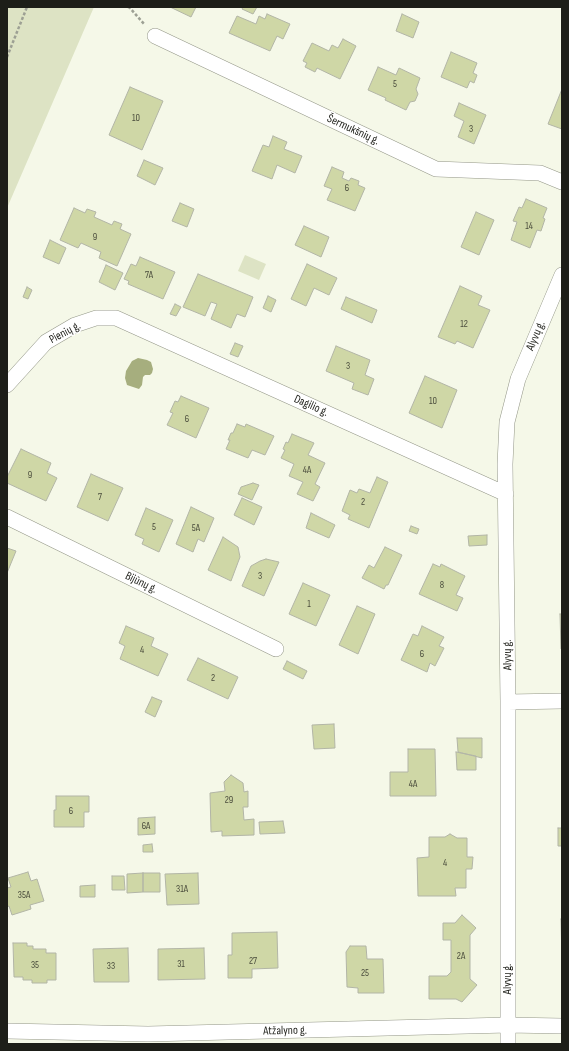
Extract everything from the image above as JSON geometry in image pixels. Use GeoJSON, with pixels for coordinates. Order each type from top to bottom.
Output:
{"type":"FeatureCollection","features":[{"type":"Feature","properties":{"kind":"street","name":"Šermukšnių g."},"geometry":{"type":"LineString","coordinates":[[155,36],[436,169],[540,173],[562,182]]}},
{"type":"Feature","properties":{"kind":"street","name":"Alyvų g."},"geometry":{"type":"LineString","coordinates":[[508,1044],[508,702],[505,464],[508,422],[518,379],[562,276]]}},
{"type":"Feature","properties":{"kind":"street","name":"Pienių g."},"geometry":{"type":"LineString","coordinates":[[7,385],[46,342],[75,326],[96,318],[116,318]]}},
{"type":"Feature","properties":{"kind":"street","name":"Dagilio g."},"geometry":{"type":"LineString","coordinates":[[116,318],[506,494]]}},
{"type":"Feature","properties":{"kind":"street","name":"Bijūnų g."},"geometry":{"type":"LineString","coordinates":[[7,517],[276,649]]}},
{"type":"Feature","properties":{"kind":"street"},"geometry":{"type":"LineString","coordinates":[[508,702],[562,701]]}},
{"type":"Feature","properties":{"kind":"street","name":"Atžalyno g."},"geometry":{"type":"LineString","coordinates":[[7,1031],[148,1034],[508,1025],[562,1026]]}},
{"type":"Feature","properties":{"kind":"path"},"geometry":{"type":"LineString","coordinates":[[7,57],[27,7]]}},
{"type":"Feature","properties":{"kind":"path"},"geometry":{"type":"LineString","coordinates":[[128,7],[155,36]]}},
{"type":"Feature","properties":{"kind":"shaded area"},"geometry":{"type":"Polygon","coordinates":[[[7,7],[94,7],[7,208],[7,7]]]}},
{"type":"Feature","properties":{"kind":"shaded area"},"geometry":{"type":"Polygon","coordinates":[[[245,255],[266,264],[259,280],[238,271],[245,255]]]}},
{"type":"Feature","properties":{"kind":"shaded area"},"geometry":{"type":"Polygon","coordinates":[[[138,358],[151,362],[153,369],[150,375],[145,375],[143,377],[142,385],[139,389],[127,385],[125,378],[126,371],[132,361],[138,358]]]}},
{"type":"Feature","properties":{"kind":"building"},"geometry":{"type":"Polygon","coordinates":[[[170,7],[196,7],[191,17],[170,7]]]}},
{"type":"Feature","properties":{"kind":"building"},"geometry":{"type":"Polygon","coordinates":[[[243,7],[257,7],[253,14],[242,9],[243,7]]]}},
{"type":"Feature","properties":{"kind":"building"},"geometry":{"type":"Polygon","coordinates":[[[267,14],[290,24],[283,39],[277,36],[270,51],[229,33],[237,16],[256,24],[259,16],[265,19],[267,14]]]}},
{"type":"Feature","properties":{"kind":"building"},"geometry":{"type":"Polygon","coordinates":[[[402,14],[419,22],[413,38],[396,31],[402,14]]]}},
{"type":"Feature","properties":{"kind":"building"},"geometry":{"type":"Polygon","coordinates":[[[343,39],[356,46],[340,79],[317,68],[315,72],[305,67],[307,63],[303,61],[312,43],[329,51],[332,45],[338,48],[343,39]]]}},
{"type":"Feature","properties":{"kind":"building"},"geometry":{"type":"Polygon","coordinates":[[[451,52],[477,63],[473,73],[477,75],[474,83],[470,81],[467,88],[441,77],[451,52]]]}},
{"type":"Feature","properties":{"kind":"building"},"geometry":{"type":"Polygon","coordinates":[[[378,67],[396,75],[399,68],[420,78],[416,89],[418,94],[415,101],[410,102],[406,110],[385,100],[386,98],[368,90],[378,67]]]}},
{"type":"Feature","properties":{"kind":"building"},"geometry":{"type":"Polygon","coordinates":[[[130,87],[163,101],[142,150],[109,135],[130,87]]]}},
{"type":"Feature","properties":{"kind":"building"},"geometry":{"type":"Polygon","coordinates":[[[562,89],[562,129],[548,124],[562,89]]]}},
{"type":"Feature","properties":{"kind":"building"},"geometry":{"type":"Polygon","coordinates":[[[459,103],[486,115],[474,144],[458,137],[464,121],[454,116],[459,103]]]}},
{"type":"Feature","properties":{"kind":"building"},"geometry":{"type":"Polygon","coordinates":[[[273,136],[287,142],[284,149],[302,156],[295,173],[277,165],[272,179],[252,171],[263,145],[269,147],[273,136]]]}},
{"type":"Feature","properties":{"kind":"building"},"geometry":{"type":"Polygon","coordinates":[[[144,160],[163,168],[155,185],[137,176],[144,160]]]}},
{"type":"Feature","properties":{"kind":"building"},"geometry":{"type":"Polygon","coordinates":[[[332,167],[344,172],[342,178],[349,181],[351,178],[359,181],[358,185],[365,188],[355,211],[327,200],[332,189],[324,186],[332,167]]]}},
{"type":"Feature","properties":{"kind":"building"},"geometry":{"type":"Polygon","coordinates":[[[526,199],[547,208],[543,218],[545,219],[541,231],[537,230],[530,248],[511,240],[517,222],[513,221],[519,207],[522,208],[526,199]]]}},
{"type":"Feature","properties":{"kind":"building"},"geometry":{"type":"Polygon","coordinates":[[[180,203],[194,209],[187,227],[172,221],[180,203]]]}},
{"type":"Feature","properties":{"kind":"building"},"geometry":{"type":"Polygon","coordinates":[[[74,208],[85,213],[87,209],[96,212],[94,217],[112,225],[114,221],[122,224],[120,229],[131,234],[117,266],[99,258],[101,252],[81,243],[78,248],[60,240],[74,208]]]}},
{"type":"Feature","properties":{"kind":"building"},"geometry":{"type":"Polygon","coordinates":[[[476,212],[494,220],[479,255],[461,247],[476,212]]]}},
{"type":"Feature","properties":{"kind":"building"},"geometry":{"type":"Polygon","coordinates":[[[304,226],[329,237],[321,257],[295,245],[304,226]]]}},
{"type":"Feature","properties":{"kind":"building"},"geometry":{"type":"Polygon","coordinates":[[[50,240],[66,248],[59,264],[43,257],[50,240]]]}},
{"type":"Feature","properties":{"kind":"building"},"geometry":{"type":"Polygon","coordinates":[[[140,257],[175,272],[163,299],[128,284],[129,281],[124,279],[131,264],[136,266],[140,257]]]}},
{"type":"Feature","properties":{"kind":"building"},"geometry":{"type":"Polygon","coordinates":[[[307,264],[337,278],[329,295],[314,288],[306,306],[291,299],[307,264]]]}},
{"type":"Feature","properties":{"kind":"building"},"geometry":{"type":"Polygon","coordinates":[[[106,265],[123,273],[115,290],[99,282],[106,265]]]}},
{"type":"Feature","properties":{"kind":"building"},"geometry":{"type":"Polygon","coordinates":[[[198,274],[253,297],[245,317],[237,314],[231,328],[211,319],[217,304],[211,302],[205,316],[183,307],[198,274]]]}},
{"type":"Feature","properties":{"kind":"building"},"geometry":{"type":"Polygon","coordinates":[[[460,286],[482,296],[478,305],[490,310],[473,348],[457,341],[455,344],[438,337],[460,286]]]}},
{"type":"Feature","properties":{"kind":"building"},"geometry":{"type":"Polygon","coordinates":[[[27,287],[32,290],[28,299],[23,297],[27,287]]]}},
{"type":"Feature","properties":{"kind":"building"},"geometry":{"type":"Polygon","coordinates":[[[268,296],[276,300],[271,312],[263,308],[268,296]]]}},
{"type":"Feature","properties":{"kind":"building"},"geometry":{"type":"Polygon","coordinates":[[[346,297],[377,310],[372,323],[341,309],[346,297]]]}},
{"type":"Feature","properties":{"kind":"building"},"geometry":{"type":"Polygon","coordinates":[[[175,304],[181,307],[176,316],[170,314],[175,304]]]}},
{"type":"Feature","properties":{"kind":"building"},"geometry":{"type":"Polygon","coordinates":[[[235,343],[243,346],[238,357],[230,354],[235,343]]]}},
{"type":"Feature","properties":{"kind":"building"},"geometry":{"type":"Polygon","coordinates":[[[336,346],[370,360],[365,375],[374,379],[368,395],[352,389],[354,383],[326,371],[336,346]]]}},
{"type":"Feature","properties":{"kind":"building"},"geometry":{"type":"Polygon","coordinates":[[[425,376],[457,390],[442,428],[409,413],[425,376]]]}},
{"type":"Feature","properties":{"kind":"building"},"geometry":{"type":"Polygon","coordinates":[[[181,396],[209,408],[196,438],[167,425],[173,413],[170,412],[175,401],[178,402],[181,396]]]}},
{"type":"Feature","properties":{"kind":"building"},"geometry":{"type":"Polygon","coordinates":[[[237,424],[245,427],[246,424],[274,436],[265,455],[252,450],[248,458],[226,449],[231,433],[233,433],[237,424]]]}},
{"type":"Feature","properties":{"kind":"building"},"geometry":{"type":"Polygon","coordinates":[[[292,434],[314,443],[308,455],[325,463],[315,484],[320,487],[313,501],[297,494],[303,482],[289,476],[294,464],[281,458],[285,450],[283,449],[286,442],[288,443],[292,434]]]}},
{"type":"Feature","properties":{"kind":"building"},"geometry":{"type":"Polygon","coordinates":[[[21,449],[51,463],[47,473],[57,478],[46,501],[7,483],[7,477],[21,449]]]}},
{"type":"Feature","properties":{"kind":"building"},"geometry":{"type":"Polygon","coordinates":[[[91,474],[123,488],[108,521],[77,507],[91,474]]]}},
{"type":"Feature","properties":{"kind":"building"},"geometry":{"type":"Polygon","coordinates":[[[377,477],[388,482],[369,528],[348,519],[350,515],[342,511],[350,490],[357,493],[359,489],[370,493],[377,477]]]}},
{"type":"Feature","properties":{"kind":"building"},"geometry":{"type":"Polygon","coordinates":[[[253,483],[259,485],[252,500],[238,494],[241,487],[253,483]]]}},
{"type":"Feature","properties":{"kind":"building"},"geometry":{"type":"Polygon","coordinates":[[[242,498],[262,507],[254,525],[234,515],[242,498]]]}},
{"type":"Feature","properties":{"kind":"building"},"geometry":{"type":"Polygon","coordinates":[[[191,507],[214,518],[204,542],[198,539],[193,552],[176,544],[191,507]]]}},
{"type":"Feature","properties":{"kind":"building"},"geometry":{"type":"Polygon","coordinates":[[[146,508],[173,520],[159,552],[142,544],[144,539],[135,535],[146,508]]]}},
{"type":"Feature","properties":{"kind":"building"},"geometry":{"type":"Polygon","coordinates":[[[311,513],[335,525],[329,538],[306,528],[311,513]]]}},
{"type":"Feature","properties":{"kind":"building"},"geometry":{"type":"Polygon","coordinates":[[[411,526],[419,529],[417,534],[409,531],[411,526]]]}},
{"type":"Feature","properties":{"kind":"building"},"geometry":{"type":"Polygon","coordinates":[[[487,535],[487,545],[469,546],[468,536],[487,535]]]}},
{"type":"Feature","properties":{"kind":"building"},"geometry":{"type":"Polygon","coordinates":[[[223,537],[238,547],[240,557],[231,581],[208,570],[223,537]]]}},
{"type":"Feature","properties":{"kind":"building"},"geometry":{"type":"Polygon","coordinates":[[[385,547],[402,555],[388,585],[386,585],[384,589],[362,578],[369,565],[374,568],[385,547]]]}},
{"type":"Feature","properties":{"kind":"building"},"geometry":{"type":"Polygon","coordinates":[[[7,548],[16,551],[7,573],[7,548]]]}},
{"type":"Feature","properties":{"kind":"building"},"geometry":{"type":"Polygon","coordinates":[[[266,559],[279,562],[264,596],[242,586],[251,566],[266,559]]]}},
{"type":"Feature","properties":{"kind":"building"},"geometry":{"type":"Polygon","coordinates":[[[433,564],[440,567],[441,564],[465,576],[456,595],[463,598],[457,611],[419,594],[433,564]]]}},
{"type":"Feature","properties":{"kind":"building"},"geometry":{"type":"Polygon","coordinates":[[[303,583],[330,595],[316,626],[289,614],[303,583]]]}},
{"type":"Feature","properties":{"kind":"building"},"geometry":{"type":"Polygon","coordinates":[[[357,606],[375,614],[358,654],[339,645],[357,606]]]}},
{"type":"Feature","properties":{"kind":"building"},"geometry":{"type":"Polygon","coordinates":[[[560,614],[562,614],[562,649],[561,649],[560,614]]]}},
{"type":"Feature","properties":{"kind":"building"},"geometry":{"type":"Polygon","coordinates":[[[126,626],[154,638],[151,646],[168,654],[158,676],[120,659],[125,646],[119,643],[126,626]]]}},
{"type":"Feature","properties":{"kind":"building"},"geometry":{"type":"Polygon","coordinates":[[[422,626],[444,637],[439,646],[444,648],[435,666],[430,663],[427,672],[401,660],[413,634],[418,636],[422,626]]]}},
{"type":"Feature","properties":{"kind":"building"},"geometry":{"type":"Polygon","coordinates":[[[198,658],[238,677],[228,699],[187,680],[198,658]]]}},
{"type":"Feature","properties":{"kind":"building"},"geometry":{"type":"Polygon","coordinates":[[[287,661],[307,671],[303,679],[283,669],[287,661]]]}},
{"type":"Feature","properties":{"kind":"building"},"geometry":{"type":"Polygon","coordinates":[[[152,697],[162,701],[155,717],[145,712],[152,697]]]}},
{"type":"Feature","properties":{"kind":"building"},"geometry":{"type":"Polygon","coordinates":[[[334,724],[335,748],[314,749],[312,725],[334,724]]]}},
{"type":"Feature","properties":{"kind":"building"},"geometry":{"type":"Polygon","coordinates":[[[457,738],[482,738],[482,758],[458,752],[457,738]]]}},
{"type":"Feature","properties":{"kind":"building"},"geometry":{"type":"Polygon","coordinates":[[[408,749],[435,749],[436,796],[390,796],[390,772],[408,772],[408,749]]]}},
{"type":"Feature","properties":{"kind":"building"},"geometry":{"type":"Polygon","coordinates":[[[456,752],[476,756],[476,770],[457,770],[456,752]]]}},
{"type":"Feature","properties":{"kind":"building"},"geometry":{"type":"Polygon","coordinates":[[[231,775],[243,783],[244,792],[248,791],[248,807],[243,807],[244,820],[254,819],[254,835],[222,836],[222,831],[211,832],[210,793],[225,791],[224,782],[231,775]]]}},
{"type":"Feature","properties":{"kind":"building"},"geometry":{"type":"Polygon","coordinates":[[[56,796],[89,796],[89,812],[84,812],[84,827],[54,827],[56,796]]]}},
{"type":"Feature","properties":{"kind":"building"},"geometry":{"type":"Polygon","coordinates":[[[155,817],[155,834],[138,835],[138,818],[155,817]]]}},
{"type":"Feature","properties":{"kind":"building"},"geometry":{"type":"Polygon","coordinates":[[[283,821],[285,833],[260,834],[259,822],[283,821]]]}},
{"type":"Feature","properties":{"kind":"building"},"geometry":{"type":"Polygon","coordinates":[[[558,828],[562,828],[562,846],[558,846],[558,828]]]}},
{"type":"Feature","properties":{"kind":"building"},"geometry":{"type":"Polygon","coordinates":[[[450,834],[457,838],[467,838],[467,857],[473,857],[472,869],[466,869],[466,888],[455,888],[456,896],[418,896],[417,858],[429,857],[429,837],[445,837],[450,834]]]}},
{"type":"Feature","properties":{"kind":"building"},"geometry":{"type":"Polygon","coordinates":[[[152,844],[153,852],[143,852],[143,845],[152,844]]]}},
{"type":"Feature","properties":{"kind":"building"},"geometry":{"type":"Polygon","coordinates":[[[28,872],[31,881],[37,879],[44,901],[30,905],[31,909],[12,915],[9,906],[7,907],[7,888],[11,887],[8,878],[28,872]]]}},
{"type":"Feature","properties":{"kind":"building"},"geometry":{"type":"Polygon","coordinates":[[[143,873],[160,873],[160,892],[143,892],[143,873]]]}},
{"type":"Feature","properties":{"kind":"building"},"geometry":{"type":"Polygon","coordinates":[[[143,873],[143,892],[127,893],[127,874],[143,873]]]}},
{"type":"Feature","properties":{"kind":"building"},"geometry":{"type":"Polygon","coordinates":[[[198,873],[199,904],[167,905],[165,874],[198,873]]]}},
{"type":"Feature","properties":{"kind":"building"},"geometry":{"type":"Polygon","coordinates":[[[112,876],[124,876],[125,890],[112,890],[112,876]]]}},
{"type":"Feature","properties":{"kind":"building"},"geometry":{"type":"Polygon","coordinates":[[[95,885],[95,897],[80,897],[80,886],[95,885]]]}},
{"type":"Feature","properties":{"kind":"building"},"geometry":{"type":"Polygon","coordinates":[[[462,915],[476,928],[470,935],[470,979],[477,985],[462,1002],[456,999],[429,999],[429,976],[447,976],[451,972],[451,940],[443,940],[443,923],[455,923],[462,915]]]}},
{"type":"Feature","properties":{"kind":"building"},"geometry":{"type":"Polygon","coordinates":[[[561,919],[562,919],[562,960],[561,919]]]}},
{"type":"Feature","properties":{"kind":"building"},"geometry":{"type":"Polygon","coordinates":[[[277,932],[278,968],[252,969],[252,978],[228,978],[228,955],[232,955],[232,933],[277,932]]]}},
{"type":"Feature","properties":{"kind":"building"},"geometry":{"type":"Polygon","coordinates":[[[13,943],[27,943],[27,946],[33,946],[33,949],[46,949],[46,953],[56,953],[56,980],[47,980],[47,983],[32,983],[32,980],[23,980],[23,977],[14,977],[13,943]]]}},
{"type":"Feature","properties":{"kind":"building"},"geometry":{"type":"Polygon","coordinates":[[[350,946],[366,946],[367,959],[383,959],[384,993],[358,993],[358,988],[347,987],[346,952],[350,946]]]}},
{"type":"Feature","properties":{"kind":"building"},"geometry":{"type":"Polygon","coordinates":[[[128,948],[129,982],[94,982],[93,949],[128,948]]]}},
{"type":"Feature","properties":{"kind":"building"},"geometry":{"type":"Polygon","coordinates":[[[204,948],[205,979],[158,980],[158,949],[204,948]]]}}]}
